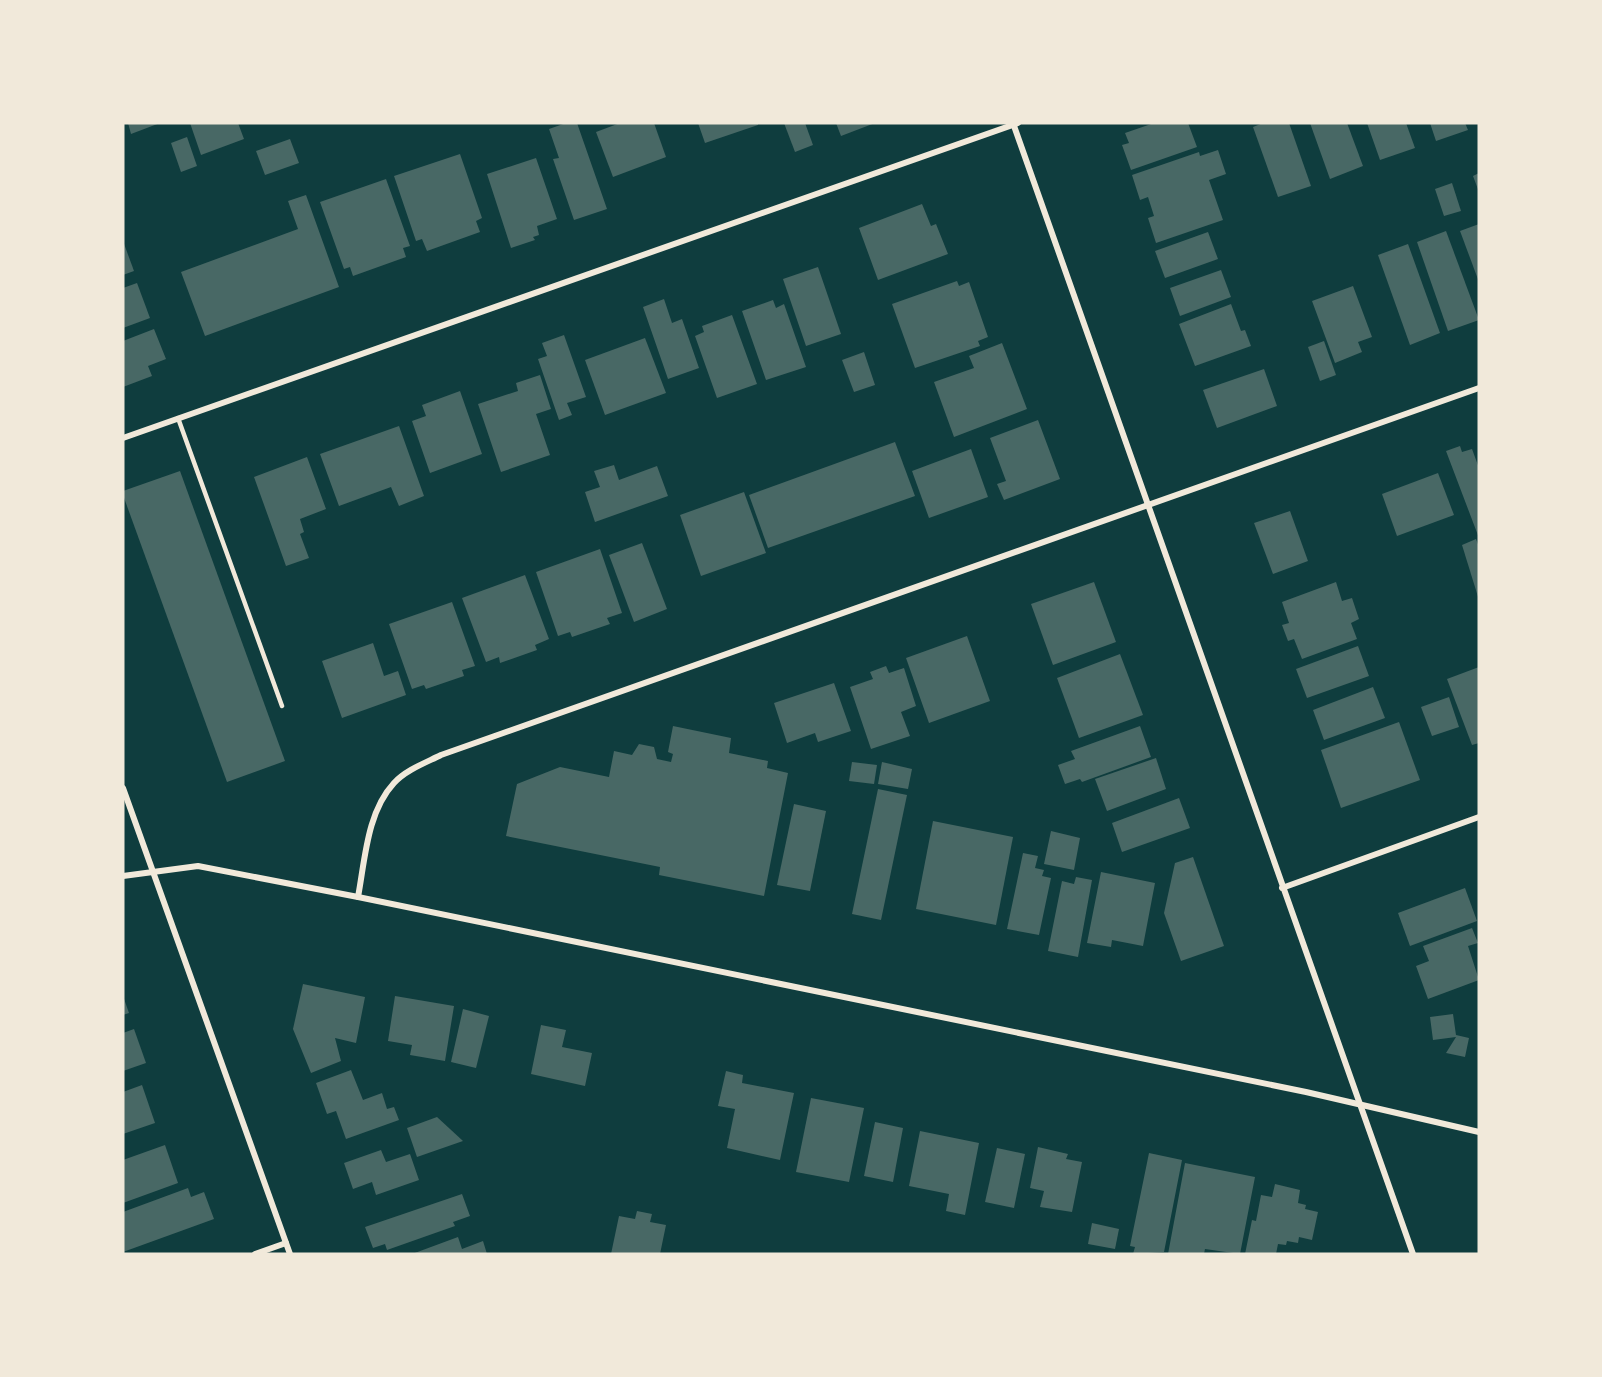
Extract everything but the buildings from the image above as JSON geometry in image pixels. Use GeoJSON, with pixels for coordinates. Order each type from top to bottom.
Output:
{"type":"FeatureCollection","features":[{"type":"Feature","properties":{"kind":"street"},"geometry":{"type":"LineString","coordinates":[[123,438],[1015,124],[1282,888],[1413,1254]]}},
{"type":"Feature","properties":{"kind":"street"},"geometry":{"type":"LineString","coordinates":[[358,897],[372,822],[381,799],[395,782],[413,769],[441,755],[1479,388]]}},
{"type":"Feature","properties":{"kind":"street"},"geometry":{"type":"LineString","coordinates":[[123,788],[290,1254]]}},
{"type":"Feature","properties":{"kind":"street"},"geometry":{"type":"LineString","coordinates":[[1282,888],[1479,817]]}},
{"type":"Feature","properties":{"kind":"street"},"geometry":{"type":"LineString","coordinates":[[123,876],[152,870],[198,866],[1306,1092],[1359,1106],[1479,1131]]}},
{"type":"Feature","properties":{"kind":"street"},"geometry":{"type":"LineString","coordinates":[[255,1254],[286,1243]]}},
{"type":"Feature","properties":{"kind":"lane"},"geometry":{"type":"LineString","coordinates":[[178,418],[282,706]]}}]}
